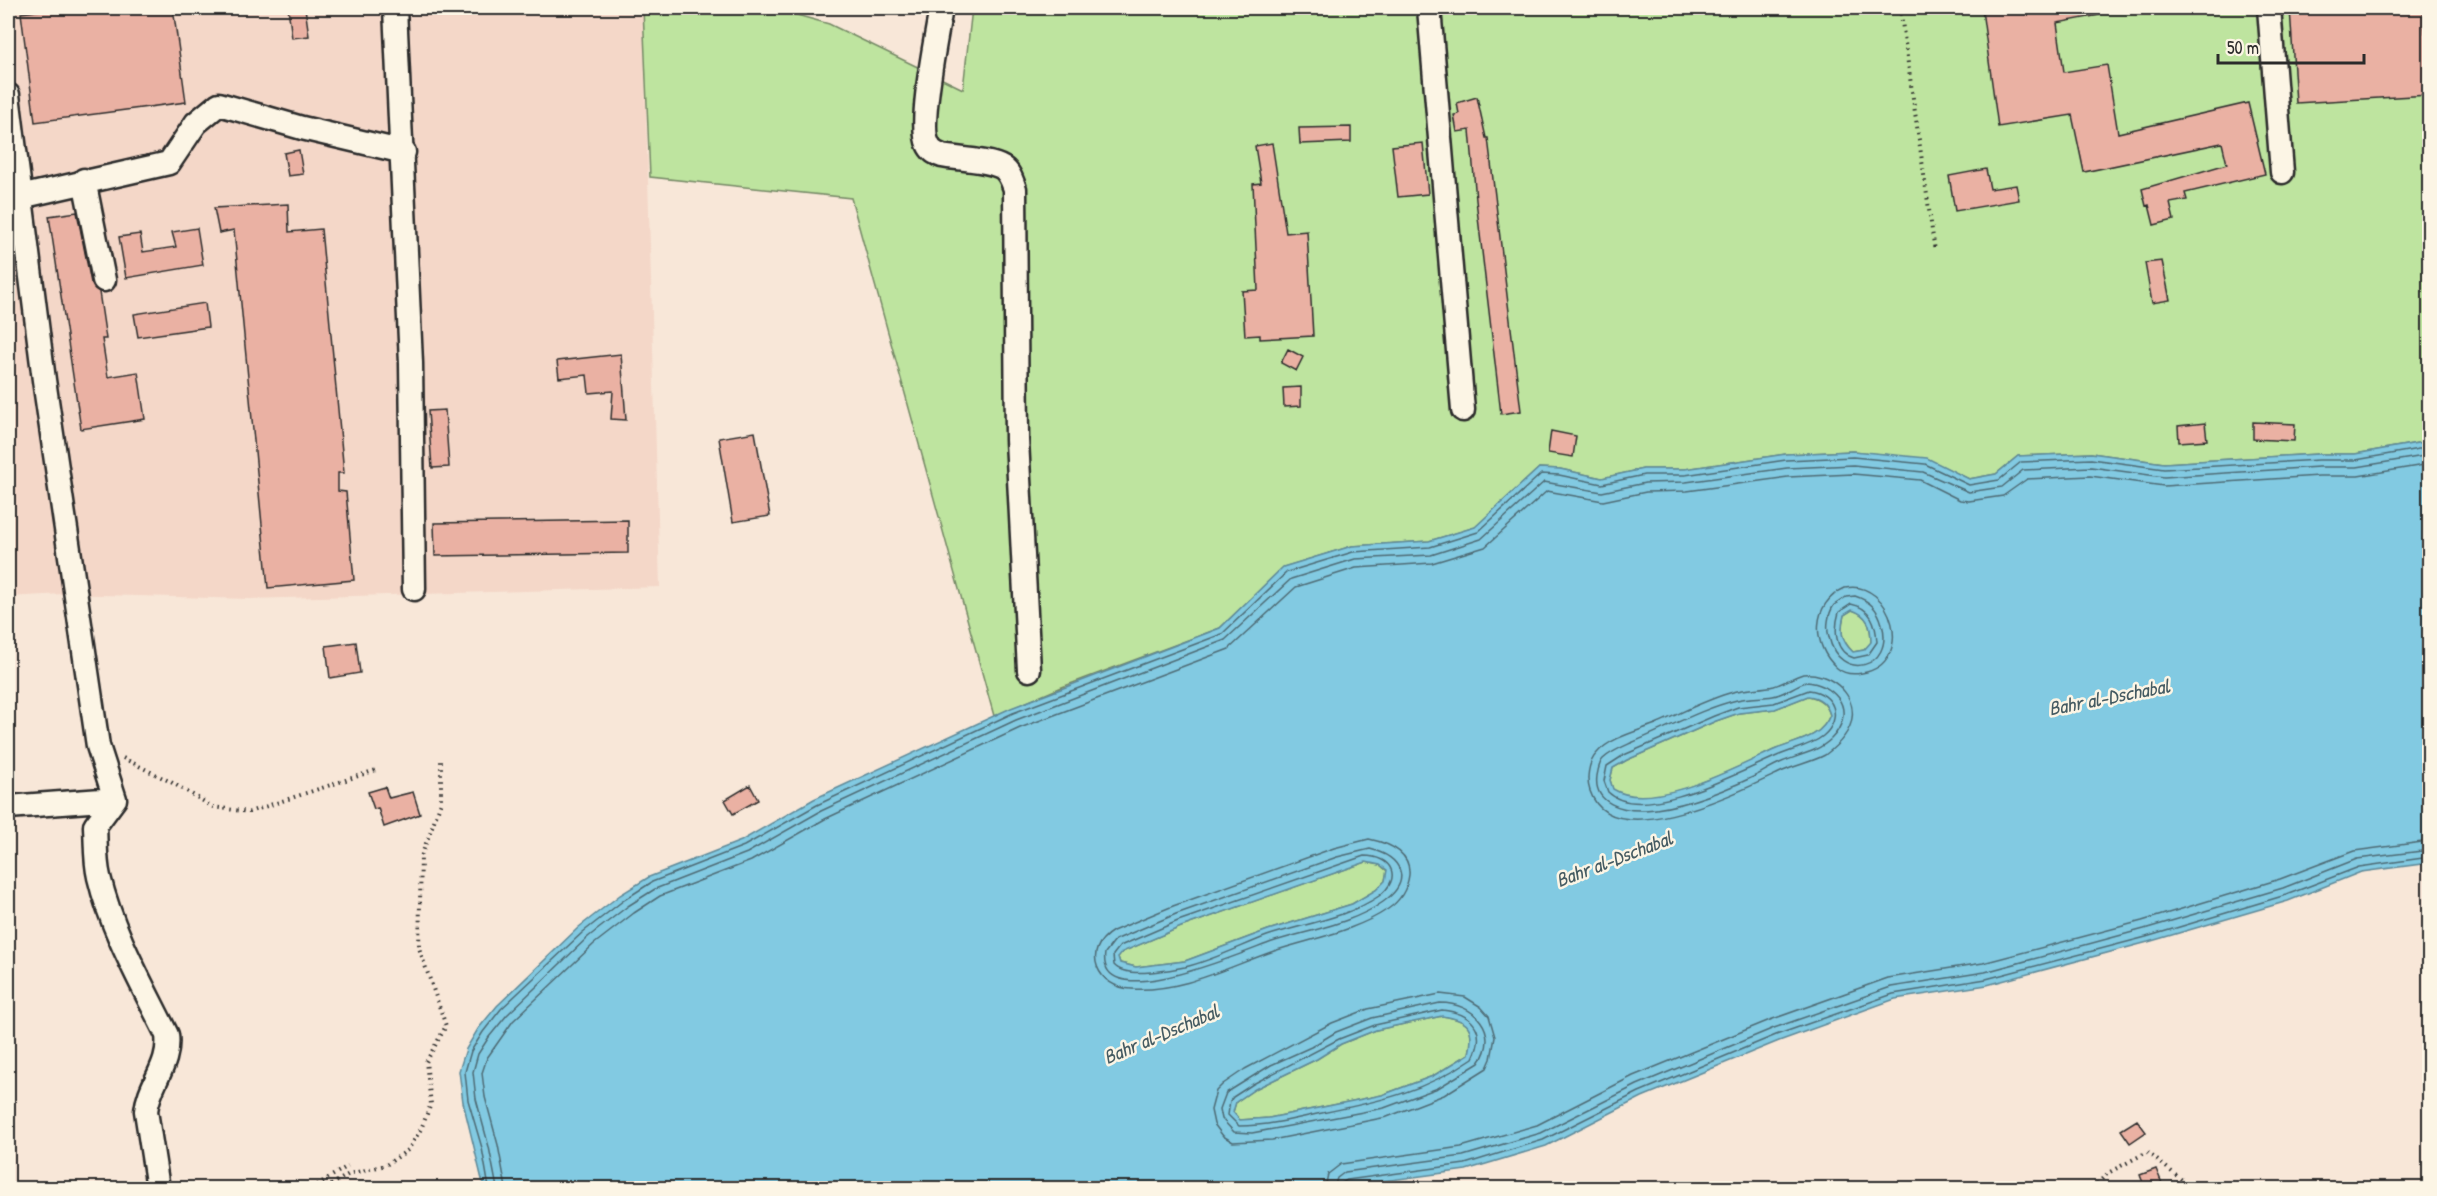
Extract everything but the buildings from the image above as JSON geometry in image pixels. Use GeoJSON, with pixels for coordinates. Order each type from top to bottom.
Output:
{"type":"FeatureCollection","features":[{"type":"Feature","properties":{"kind":"street"},"geometry":{"type":"LineString","coordinates":[[395,8],[404,152],[411,363],[414,589]]}},
{"type":"Feature","properties":{"kind":"street"},"geometry":{"type":"LineString","coordinates":[[941,8],[925,121],[928,145],[933,152],[942,156],[996,165],[1004,169],[1011,178],[1014,189],[1017,440],[1029,670]]}},
{"type":"Feature","properties":{"kind":"street"},"geometry":{"type":"LineString","coordinates":[[1429,8],[1463,410]]}},
{"type":"Feature","properties":{"kind":"street"},"geometry":{"type":"LineString","coordinates":[[2269,8],[2282,172]]}},
{"type":"Feature","properties":{"kind":"street"},"geometry":{"type":"LineString","coordinates":[[8,95],[44,380],[98,746],[115,799]]}},
{"type":"Feature","properties":{"kind":"street"},"geometry":{"type":"LineString","coordinates":[[20,196],[169,163],[196,123],[219,104],[302,128],[404,152]]}},
{"type":"Feature","properties":{"kind":"street"},"geometry":{"type":"LineString","coordinates":[[84,180],[104,280]]}},
{"type":"Feature","properties":{"kind":"street"},"geometry":{"type":"LineString","coordinates":[[8,807],[115,799]]}},
{"type":"Feature","properties":{"kind":"street"},"geometry":{"type":"LineString","coordinates":[[115,799],[95,826],[98,875],[110,910],[167,1035],[168,1044],[166,1060],[152,1088],[146,1111],[158,1188]]}},
{"type":"Feature","properties":{"kind":"path"},"geometry":{"type":"LineString","coordinates":[[1900,8],[1935,251]]}},
{"type":"Feature","properties":{"kind":"path"},"geometry":{"type":"LineString","coordinates":[[98,746],[171,782],[213,807],[249,813],[379,769]]}},
{"type":"Feature","properties":{"kind":"path"},"geometry":{"type":"LineString","coordinates":[[326,1188],[349,1174],[386,1165],[408,1150],[422,1129],[431,1104],[426,1062],[446,1026],[419,948],[419,892],[421,857],[441,802],[441,759]]}},
{"type":"Feature","properties":{"kind":"path"},"geometry":{"type":"LineString","coordinates":[[2093,1188],[2108,1173],[2147,1152],[2192,1188]]}},
{"type":"Feature","properties":{"kind":"path"},"geometry":{"type":"LineString","coordinates":[[312,1188],[348,1166]]}},
{"type":"Feature","properties":{"kind":"shaded area"},"geometry":{"type":"Polygon","coordinates":[[[8,8],[643,8],[660,587],[250,599],[63,594],[8,597],[8,8]]]}},
{"type":"Feature","properties":{"kind":"green space"},"geometry":{"type":"Polygon","coordinates":[[[643,8],[772,8],[829,24],[963,89],[972,8],[2429,8],[2429,441],[2355,454],[2164,463],[2091,453],[2018,456],[1996,474],[1969,479],[1927,459],[1853,451],[1786,454],[1685,469],[1643,469],[1602,478],[1560,469],[1539,468],[1476,527],[1429,541],[1352,546],[1284,567],[1220,628],[1062,687],[994,716],[851,198],[650,177],[643,8]]]}},
{"type":"Feature","properties":{"kind":"green space"},"geometry":{"type":"Polygon","coordinates":[[[1852,610],[1862,615],[1868,622],[1871,643],[1864,650],[1853,652],[1846,643],[1842,631],[1844,615],[1852,610]]]}},
{"type":"Feature","properties":{"kind":"green space"},"geometry":{"type":"Polygon","coordinates":[[[1808,696],[1822,702],[1830,715],[1820,729],[1806,738],[1774,750],[1717,777],[1671,792],[1649,796],[1630,796],[1613,790],[1610,780],[1613,768],[1627,760],[1716,721],[1739,713],[1775,709],[1808,696]]]}},
{"type":"Feature","properties":{"kind":"green space"},"geometry":{"type":"Polygon","coordinates":[[[1366,862],[1380,865],[1387,871],[1385,881],[1376,890],[1352,904],[1268,930],[1185,961],[1136,967],[1120,963],[1118,957],[1122,952],[1181,927],[1366,862]]]}},
{"type":"Feature","properties":{"kind":"green space"},"geometry":{"type":"Polygon","coordinates":[[[1442,1016],[1458,1020],[1468,1026],[1471,1045],[1469,1054],[1433,1076],[1382,1095],[1269,1118],[1239,1120],[1233,1112],[1236,1102],[1255,1089],[1317,1059],[1341,1044],[1376,1030],[1442,1016]]]}},
{"type":"Feature","properties":{"kind":"water","name":"Bahr al-Dschabal"},"geometry":{"type":"Polygon","coordinates":[[[2429,441],[2429,863],[2361,872],[2288,901],[2148,942],[1987,985],[1895,999],[1779,1041],[1642,1097],[1546,1146],[1466,1170],[1331,1188],[484,1188],[463,1102],[459,1071],[466,1049],[478,1029],[497,1006],[579,927],[620,895],[649,877],[741,841],[814,799],[1011,708],[1220,628],[1283,567],[1352,546],[1429,541],[1475,527],[1539,468],[1560,469],[1602,478],[1643,469],[1685,469],[1786,454],[1853,451],[1927,458],[1969,479],[1996,474],[2018,456],[2091,453],[2164,463],[2355,454],[2429,441]],[[1852,610],[1844,615],[1842,631],[1846,644],[1853,652],[1864,650],[1871,642],[1868,622],[1862,615],[1852,610]],[[1808,696],[1775,709],[1739,713],[1627,760],[1613,768],[1610,780],[1613,789],[1629,795],[1649,795],[1671,792],[1694,785],[1814,734],[1826,723],[1830,715],[1822,702],[1808,696]],[[1366,862],[1181,927],[1122,952],[1118,957],[1120,963],[1136,967],[1185,961],[1268,930],[1352,904],[1376,890],[1385,881],[1387,870],[1380,865],[1366,862]],[[1442,1016],[1376,1030],[1341,1044],[1317,1059],[1255,1089],[1236,1102],[1233,1112],[1240,1120],[1269,1118],[1382,1095],[1433,1076],[1469,1054],[1471,1045],[1468,1026],[1458,1020],[1442,1016]]]}}]}
